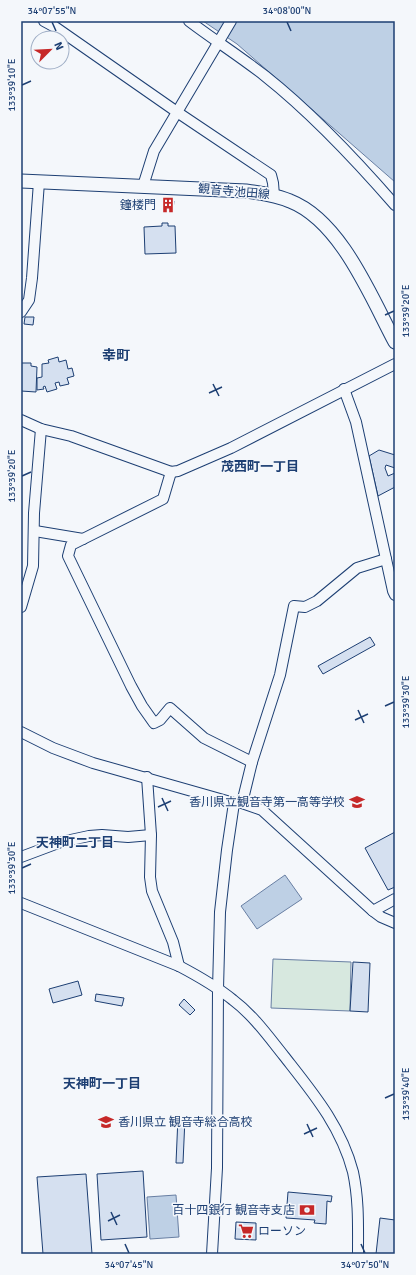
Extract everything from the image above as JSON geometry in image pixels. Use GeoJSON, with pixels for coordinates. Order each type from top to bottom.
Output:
{"type":"FeatureCollection","features":[{"type":"Feature","properties":{"kind":"main road","name":"観音寺池田線"},"geometry":{"type":"LineString","coordinates":[[21,181],[240,191],[274,196],[291,201],[308,210],[334,235],[356,267],[395,342]]}},
{"type":"Feature","properties":{"kind":"street"},"geometry":{"type":"LineString","coordinates":[[44,21],[55,27],[270,175],[273,183],[274,196]]}},
{"type":"Feature","properties":{"kind":"street"},"geometry":{"type":"LineString","coordinates":[[189,21],[265,76],[301,107],[357,162],[395,205]]}},
{"type":"Feature","properties":{"kind":"street"},"geometry":{"type":"LineString","coordinates":[[143,186],[154,151],[231,21]]}},
{"type":"Feature","properties":{"kind":"street"},"geometry":{"type":"LineString","coordinates":[[21,312],[29,300],[39,182]]}},
{"type":"Feature","properties":{"kind":"street"},"geometry":{"type":"LineString","coordinates":[[21,420],[41,429],[71,436],[171,472],[178,472],[231,448],[395,364]]}},
{"type":"Feature","properties":{"kind":"street"},"geometry":{"type":"LineString","coordinates":[[344,389],[356,422],[392,591],[395,595]]}},
{"type":"Feature","properties":{"kind":"street"},"geometry":{"type":"LineString","coordinates":[[21,607],[33,566],[35,531],[34,513],[41,429]]}},
{"type":"Feature","properties":{"kind":"street"},"geometry":{"type":"LineString","coordinates":[[171,472],[162,499],[71,545],[68,556],[131,686],[142,706],[154,723],[160,720],[170,708],[204,738],[252,762]]}},
{"type":"Feature","properties":{"kind":"street"},"geometry":{"type":"LineString","coordinates":[[35,531],[83,539]]}},
{"type":"Feature","properties":{"kind":"street"},"geometry":{"type":"LineString","coordinates":[[212,1254],[217,1168],[220,912],[227,850],[238,803],[280,675],[294,606],[305,607],[317,601],[357,568],[386,559]]}},
{"type":"Feature","properties":{"kind":"street"},"geometry":{"type":"LineString","coordinates":[[21,732],[52,748],[93,763],[262,810],[372,911],[395,923]]}},
{"type":"Feature","properties":{"kind":"street"},"geometry":{"type":"LineString","coordinates":[[147,777],[151,835],[150,877],[152,891],[173,942],[179,966]]}},
{"type":"Feature","properties":{"kind":"street"},"geometry":{"type":"LineString","coordinates":[[21,857],[61,842],[89,836],[102,835],[128,837],[151,835]]}},
{"type":"Feature","properties":{"kind":"street"},"geometry":{"type":"LineString","coordinates":[[372,911],[395,899]]}},
{"type":"Feature","properties":{"kind":"street"},"geometry":{"type":"LineString","coordinates":[[21,903],[179,966],[218,988],[239,1005],[270,1038],[327,1112],[340,1135],[352,1171],[357,1193],[358,1254]]}},
{"type":"Feature","properties":{"kind":"shaded area"},"geometry":{"type":"Polygon","coordinates":[[[273,959],[351,962],[350,1011],[271,1008],[273,959]]]}},
{"type":"Feature","properties":{"kind":"water"},"geometry":{"type":"Polygon","coordinates":[[[203,21],[395,21],[395,182],[237,44],[203,21]]]}},
{"type":"Feature","properties":{"kind":"water"},"geometry":{"type":"Polygon","coordinates":[[[285,875],[302,899],[257,929],[241,906],[285,875]]]}},
{"type":"Feature","properties":{"kind":"water"},"geometry":{"type":"Polygon","coordinates":[[[176,1195],[179,1237],[150,1239],[147,1197],[176,1195]]]}},
{"type":"Feature","properties":{"kind":"building","name":"鐘楼門"},"geometry":{"type":"Polygon","coordinates":[[[164,200],[174,201],[173,210],[163,210],[164,200]]]}},
{"type":"Feature","properties":{"kind":"building"},"geometry":{"type":"Polygon","coordinates":[[[162,223],[168,223],[168,226],[175,226],[176,253],[145,254],[144,227],[162,226],[162,223]]]}},
{"type":"Feature","properties":{"kind":"building"},"geometry":{"type":"Polygon","coordinates":[[[25,317],[34,317],[33,325],[24,324],[25,317]]]}},
{"type":"Feature","properties":{"kind":"building"},"geometry":{"type":"Polygon","coordinates":[[[58,357],[59,362],[66,360],[68,369],[72,368],[74,376],[67,378],[69,384],[60,386],[59,382],[55,383],[57,389],[47,392],[45,386],[43,387],[44,389],[37,390],[37,378],[42,377],[42,364],[49,363],[48,360],[58,357]]]}},
{"type":"Feature","properties":{"kind":"building"},"geometry":{"type":"Polygon","coordinates":[[[21,363],[31,363],[31,366],[37,367],[36,392],[21,391],[21,363]]]}},
{"type":"Feature","properties":{"kind":"building"},"geometry":{"type":"Polygon","coordinates":[[[379,450],[395,455],[395,468],[386,465],[385,468],[388,476],[395,473],[395,487],[378,496],[369,456],[379,450]]]}},
{"type":"Feature","properties":{"kind":"building"},"geometry":{"type":"Polygon","coordinates":[[[370,637],[375,645],[323,674],[318,666],[370,637]]]}},
{"type":"Feature","properties":{"kind":"building"},"geometry":{"type":"Polygon","coordinates":[[[395,832],[395,887],[388,890],[365,848],[395,832]]]}},
{"type":"Feature","properties":{"kind":"building"},"geometry":{"type":"Polygon","coordinates":[[[353,962],[370,963],[368,1012],[350,1011],[353,962]]]}},
{"type":"Feature","properties":{"kind":"building"},"geometry":{"type":"Polygon","coordinates":[[[78,981],[82,995],[53,1003],[49,989],[78,981]]]}},
{"type":"Feature","properties":{"kind":"building"},"geometry":{"type":"Polygon","coordinates":[[[96,994],[124,998],[122,1006],[95,1001],[96,994]]]}},
{"type":"Feature","properties":{"kind":"building"},"geometry":{"type":"Polygon","coordinates":[[[184,999],[195,1010],[190,1015],[179,1005],[184,999]]]}},
{"type":"Feature","properties":{"kind":"building"},"geometry":{"type":"Polygon","coordinates":[[[178,1117],[185,1118],[183,1163],[176,1163],[178,1117]]]}},
{"type":"Feature","properties":{"kind":"building"},"geometry":{"type":"Polygon","coordinates":[[[143,1171],[147,1237],[101,1240],[97,1174],[143,1171]]]}},
{"type":"Feature","properties":{"kind":"building"},"geometry":{"type":"Polygon","coordinates":[[[86,1174],[92,1254],[43,1254],[37,1177],[86,1174]]]}},
{"type":"Feature","properties":{"kind":"building","name":"百十四銀行 観音寺支店"},"geometry":{"type":"Polygon","coordinates":[[[288,1192],[332,1196],[331,1202],[327,1201],[326,1224],[314,1223],[315,1220],[286,1218],[288,1192]]]}},
{"type":"Feature","properties":{"kind":"building"},"geometry":{"type":"Polygon","coordinates":[[[380,1218],[395,1220],[395,1254],[376,1254],[380,1218]]]}},
{"type":"Feature","properties":{"kind":"building","name":"ローソン"},"geometry":{"type":"Polygon","coordinates":[[[236,1222],[256,1223],[256,1240],[235,1239],[236,1222]]]}},
{"type":"Feature","properties":{"kind":"place","name":"鐘楼門"},"geometry":{"type":"Point","coordinates":[168,205]}},
{"type":"Feature","properties":{"kind":"place","name":"香川県立観音寺第一高等学校"},"geometry":{"type":"Point","coordinates":[357,802]}},
{"type":"Feature","properties":{"kind":"place","name":"香川県立 観音寺総合高校"},"geometry":{"type":"Point","coordinates":[106,1122]}},
{"type":"Feature","properties":{"kind":"place","name":"百十四銀行 観音寺支店"},"geometry":{"type":"Point","coordinates":[307,1210]}},
{"type":"Feature","properties":{"kind":"place","name":"ローソン"},"geometry":{"type":"Point","coordinates":[246,1231]}},
{"type":"Feature","properties":{"kind":"district","name":"幸町"},"geometry":{"type":"Point","coordinates":[116,355]}},
{"type":"Feature","properties":{"kind":"district","name":"茂西町一丁目"},"geometry":{"type":"Point","coordinates":[260,467]}},
{"type":"Feature","properties":{"kind":"district","name":"天神町二丁目"},"geometry":{"type":"Point","coordinates":[75,843]}},
{"type":"Feature","properties":{"kind":"district","name":"天神町一丁目"},"geometry":{"type":"Point","coordinates":[102,1084]}}]}
